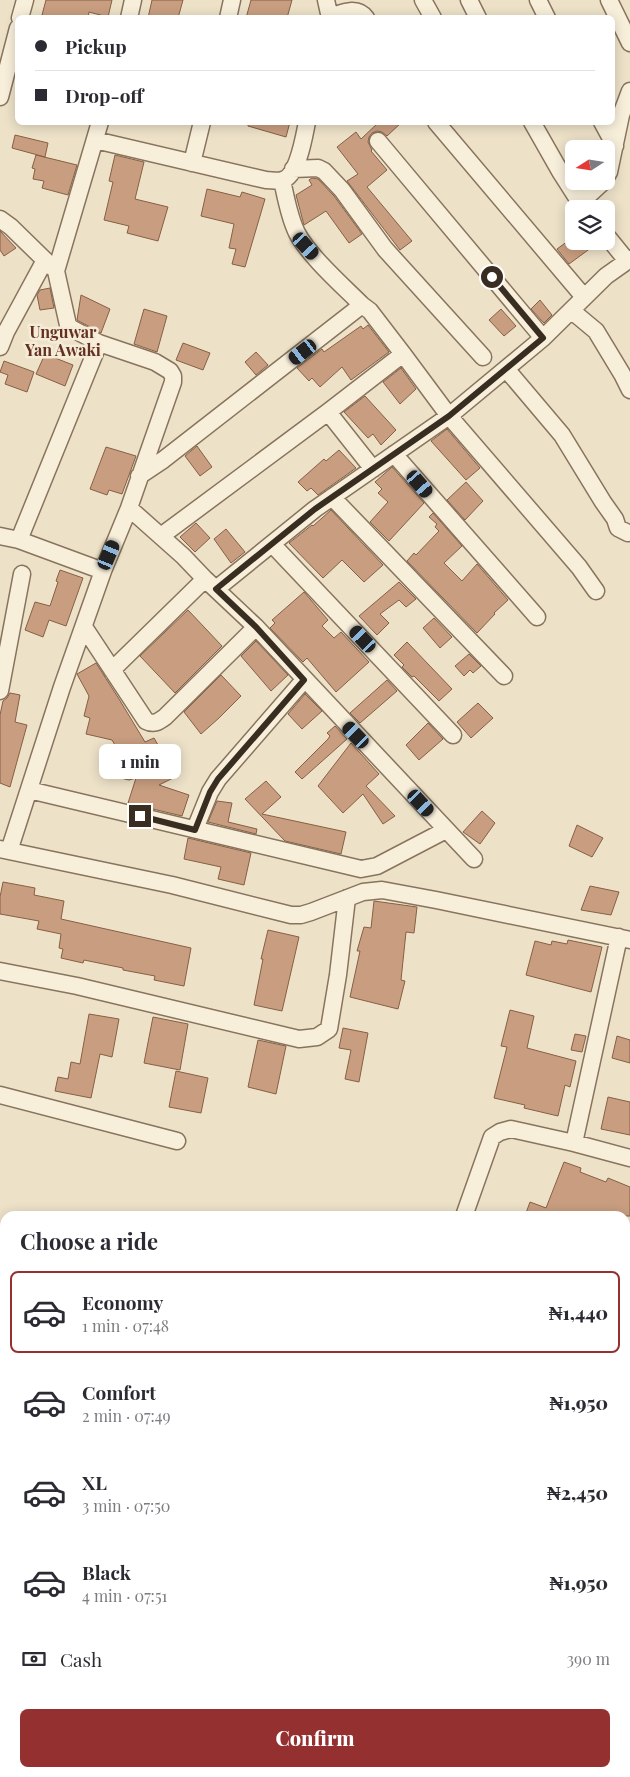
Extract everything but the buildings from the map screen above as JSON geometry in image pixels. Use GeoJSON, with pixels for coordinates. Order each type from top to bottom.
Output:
{"type":"FeatureCollection","features":[{"type":"Feature","properties":{"kind":"street"},"geometry":{"type":"LineString","coordinates":[[21,15],[25,0]]}},
{"type":"Feature","properties":{"kind":"street"},"geometry":{"type":"LineString","coordinates":[[130,15],[133,0]]}},
{"type":"Feature","properties":{"kind":"street"},"geometry":{"type":"LineString","coordinates":[[229,15],[232,0]]}},
{"type":"Feature","properties":{"kind":"street"},"geometry":{"type":"LineString","coordinates":[[326,0],[330,15]]}},
{"type":"Feature","properties":{"kind":"street"},"geometry":{"type":"LineString","coordinates":[[424,0],[432,15]]}},
{"type":"Feature","properties":{"kind":"street"},"geometry":{"type":"LineString","coordinates":[[469,0],[476,15]]}},
{"type":"Feature","properties":{"kind":"street"},"geometry":{"type":"LineString","coordinates":[[538,0],[546,15]]}},
{"type":"Feature","properties":{"kind":"street"},"geometry":{"type":"LineString","coordinates":[[609,0],[630,43]]}},
{"type":"Feature","properties":{"kind":"street"},"geometry":{"type":"LineString","coordinates":[[338,15],[357,10],[364,15]]}},
{"type":"Feature","properties":{"kind":"street"},"geometry":{"type":"LineString","coordinates":[[0,97],[15,40]]}},
{"type":"Feature","properties":{"kind":"street"},"geometry":{"type":"LineString","coordinates":[[615,144],[626,122],[630,91]]}},
{"type":"Feature","properties":{"kind":"street"},"geometry":{"type":"LineString","coordinates":[[2,336],[50,266],[99,125]]}},
{"type":"Feature","properties":{"kind":"street"},"geometry":{"type":"LineString","coordinates":[[192,163],[201,125]]}},
{"type":"Feature","properties":{"kind":"street"},"geometry":{"type":"LineString","coordinates":[[306,125],[300,153],[288,175],[287,203],[297,233],[306,246],[370,311],[449,416],[579,567],[596,591]]}},
{"type":"Feature","properties":{"kind":"street"},"geometry":{"type":"LineString","coordinates":[[439,125],[584,297]]}},
{"type":"Feature","properties":{"kind":"street"},"geometry":{"type":"LineString","coordinates":[[534,125],[578,200]]}},
{"type":"Feature","properties":{"kind":"street"},"geometry":{"type":"LineString","coordinates":[[604,125],[611,140]]}},
{"type":"Feature","properties":{"kind":"street"},"geometry":{"type":"LineString","coordinates":[[95,140],[266,180],[318,168],[324,171],[342,190],[385,249],[483,357]]}},
{"type":"Feature","properties":{"kind":"street"},"geometry":{"type":"LineString","coordinates":[[378,141],[543,338]]}},
{"type":"Feature","properties":{"kind":"street"},"geometry":{"type":"LineString","coordinates":[[587,200],[596,190]]}},
{"type":"Feature","properties":{"kind":"street"},"geometry":{"type":"LineString","coordinates":[[0,219],[50,266],[69,327],[99,343],[155,362],[170,370],[173,376],[173,382],[129,508],[103,571],[62,687],[29,790],[5,850],[172,885],[291,914],[301,915],[363,892],[382,890],[624,938],[574,1143]]}},
{"type":"Feature","properties":{"kind":"street"},"geometry":{"type":"LineString","coordinates":[[112,670],[210,584],[272,544],[332,497],[449,416],[507,370],[572,311],[606,276],[629,260],[615,245]]}},
{"type":"Feature","properties":{"kind":"street"},"geometry":{"type":"LineString","coordinates":[[140,476],[362,305]]}},
{"type":"Feature","properties":{"kind":"street"},"geometry":{"type":"LineString","coordinates":[[572,311],[596,331],[630,390]]}},
{"type":"Feature","properties":{"kind":"street"},"geometry":{"type":"LineString","coordinates":[[19,540],[99,343]]}},
{"type":"Feature","properties":{"kind":"street"},"geometry":{"type":"LineString","coordinates":[[161,536],[404,354]]}},
{"type":"Feature","properties":{"kind":"street"},"geometry":{"type":"LineString","coordinates":[[507,370],[562,435],[615,519],[618,528],[628,533]]}},
{"type":"Feature","properties":{"kind":"street"},"geometry":{"type":"LineString","coordinates":[[328,412],[373,469]]}},
{"type":"Feature","properties":{"kind":"street"},"geometry":{"type":"LineString","coordinates":[[394,454],[538,617]]}},
{"type":"Feature","properties":{"kind":"street"},"geometry":{"type":"LineString","coordinates":[[332,497],[504,676]]}},
{"type":"Feature","properties":{"kind":"street"},"geometry":{"type":"LineString","coordinates":[[129,508],[183,556],[256,627],[474,859]]}},
{"type":"Feature","properties":{"kind":"street"},"geometry":{"type":"LineString","coordinates":[[0,536],[19,540],[103,571]]}},
{"type":"Feature","properties":{"kind":"street"},"geometry":{"type":"LineString","coordinates":[[272,544],[453,735]]}},
{"type":"Feature","properties":{"kind":"street"},"geometry":{"type":"LineString","coordinates":[[0,691],[22,574]]}},
{"type":"Feature","properties":{"kind":"street"},"geometry":{"type":"LineString","coordinates":[[84,627],[146,721],[151,723],[165,717],[256,627]]}},
{"type":"Feature","properties":{"kind":"street"},"geometry":{"type":"LineString","coordinates":[[195,830],[210,792],[218,779],[304,680]]}},
{"type":"Feature","properties":{"kind":"street"},"geometry":{"type":"LineString","coordinates":[[29,790],[361,869],[377,866],[446,830]]}},
{"type":"Feature","properties":{"kind":"street"},"geometry":{"type":"LineString","coordinates":[[0,971],[77,986],[299,1040],[317,1037],[329,1029],[338,975],[347,898]]}},
{"type":"Feature","properties":{"kind":"street"},"geometry":{"type":"LineString","coordinates":[[0,1095],[177,1141]]}},
{"type":"Feature","properties":{"kind":"street"},"geometry":{"type":"LineString","coordinates":[[466,1211],[492,1137],[500,1132],[511,1129],[630,1158]]}},
{"type":"Feature","properties":{"kind":"district","name":"Unguwar Yan Awaki"},"geometry":{"type":"Point","coordinates":[63,340]}},
{"type":"Feature","properties":{"kind":"route"},"geometry":{"type":"LineString","coordinates":[[140,816],[195,830],[210,792],[218,779],[304,680],[256,627],[216,589],[315,509],[449,416],[507,370],[543,338],[492,277]]}}]}
